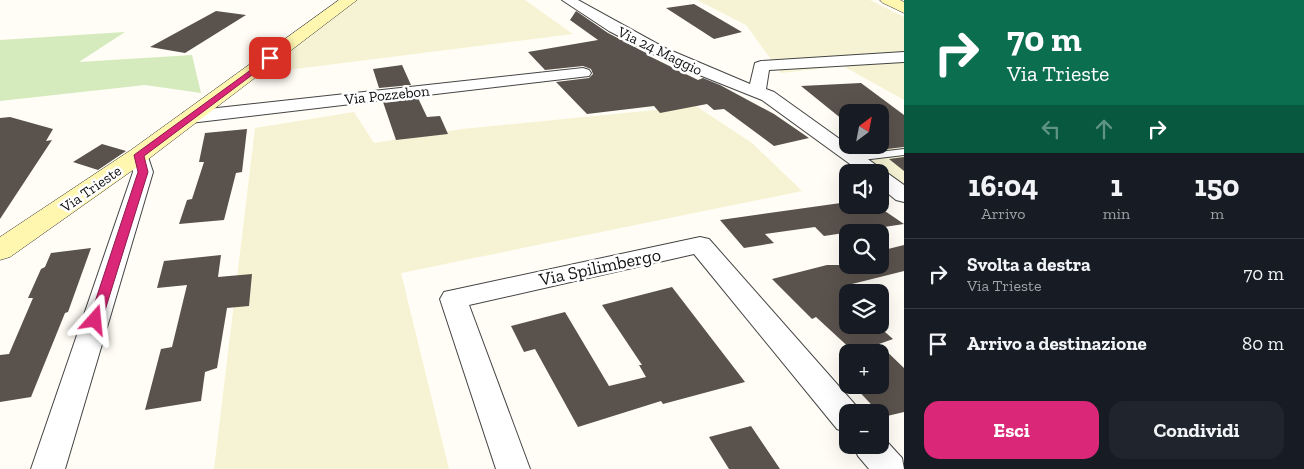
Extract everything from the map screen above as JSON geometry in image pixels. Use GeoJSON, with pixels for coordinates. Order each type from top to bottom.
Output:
{"type":"FeatureCollection","features":[{"type":"Feature","properties":{"kind":"street","name":"Via Trieste"},"geometry":{"type":"LineString","coordinates":[[0,250],[139,155],[349,0]]}},
{"type":"Feature","properties":{"kind":"street","name":"Via 24 Maggio"},"geometry":{"type":"LineString","coordinates":[[569,0],[607,25],[670,58],[711,76],[768,96],[863,164]]}},
{"type":"Feature","properties":{"kind":"street"},"geometry":{"type":"LineString","coordinates":[[888,0],[904,8]]}},
{"type":"Feature","properties":{"kind":"street"},"geometry":{"type":"LineString","coordinates":[[757,92],[761,66],[904,57]]}},
{"type":"Feature","properties":{"kind":"street","name":"Via Pozzebon"},"geometry":{"type":"LineString","coordinates":[[190,117],[583,73]]}},
{"type":"Feature","properties":{"kind":"street"},"geometry":{"type":"LineString","coordinates":[[48,469],[143,172],[139,155]]}},
{"type":"Feature","properties":{"kind":"street"},"geometry":{"type":"LineString","coordinates":[[889,184],[904,195]]}},
{"type":"Feature","properties":{"kind":"street","name":"Via Spilimbergo"},"geometry":{"type":"LineString","coordinates":[[513,469],[453,299],[700,245],[839,408]]}},
{"type":"Feature","properties":{"kind":"street"},"geometry":{"type":"LineString","coordinates":[[878,454],[890,469]]}},
{"type":"Feature","properties":{"kind":"lane"},"geometry":{"type":"LineString","coordinates":[[854,158],[904,152]]}},
{"type":"Feature","properties":{"kind":"shaded area"},"geometry":{"type":"Polygon","coordinates":[[[350,0],[525,0],[573,34],[271,72],[259,70],[350,0]]]}},
{"type":"Feature","properties":{"kind":"shaded area"},"geometry":{"type":"Polygon","coordinates":[[[697,0],[870,0],[904,17],[904,100],[843,66],[781,73],[746,25],[697,0]]]}},
{"type":"Feature","properties":{"kind":"shaded area"},"geometry":{"type":"Polygon","coordinates":[[[696,106],[752,143],[802,191],[401,273],[449,469],[214,469],[255,128],[354,112],[374,143],[462,129],[696,106]]]}},
{"type":"Feature","properties":{"kind":"shaded area"},"geometry":{"type":"Polygon","coordinates":[[[889,148],[904,148],[904,188],[889,177],[889,164],[872,164],[859,154],[889,154],[889,148]]]}},
{"type":"Feature","properties":{"kind":"green space"},"geometry":{"type":"Polygon","coordinates":[[[125,32],[79,62],[192,55],[201,93],[145,85],[0,101],[0,40],[125,32]]]}},
{"type":"Feature","properties":{"kind":"building"},"geometry":{"type":"Polygon","coordinates":[[[694,4],[742,32],[714,39],[666,8],[694,4]]]}},
{"type":"Feature","properties":{"kind":"building"},"geometry":{"type":"Polygon","coordinates":[[[216,11],[246,15],[185,53],[150,47],[216,11]]]}},
{"type":"Feature","properties":{"kind":"building"},"geometry":{"type":"Polygon","coordinates":[[[576,11],[608,33],[650,55],[647,55],[698,80],[703,78],[720,85],[774,114],[809,138],[774,146],[724,109],[714,110],[707,104],[660,113],[654,106],[587,114],[556,82],[589,78],[593,74],[591,69],[583,66],[545,70],[528,52],[598,40],[570,20],[576,11]]]}},
{"type":"Feature","properties":{"kind":"building"},"geometry":{"type":"Polygon","coordinates":[[[402,65],[411,85],[379,88],[373,69],[402,65]]]}},
{"type":"Feature","properties":{"kind":"building"},"geometry":{"type":"Polygon","coordinates":[[[861,83],[904,115],[904,147],[889,149],[889,104],[839,104],[839,117],[801,86],[861,83]]]}},
{"type":"Feature","properties":{"kind":"building"},"geometry":{"type":"Polygon","coordinates":[[[418,98],[427,117],[440,116],[448,134],[396,140],[383,102],[418,98]]]}},
{"type":"Feature","properties":{"kind":"building"},"geometry":{"type":"Polygon","coordinates":[[[10,117],[53,129],[46,141],[52,140],[0,219],[0,118],[10,117]]]}},
{"type":"Feature","properties":{"kind":"building"},"geometry":{"type":"Polygon","coordinates":[[[247,129],[242,172],[236,173],[224,220],[179,224],[187,200],[192,199],[204,162],[199,162],[205,133],[247,129]]]}},
{"type":"Feature","properties":{"kind":"building"},"geometry":{"type":"Polygon","coordinates":[[[102,144],[126,151],[98,170],[73,162],[102,144]]]}},
{"type":"Feature","properties":{"kind":"building"},"geometry":{"type":"Polygon","coordinates":[[[904,157],[904,171],[889,159],[904,157]]]}},
{"type":"Feature","properties":{"kind":"building"},"geometry":{"type":"Polygon","coordinates":[[[839,203],[839,214],[889,214],[904,224],[889,226],[889,224],[839,224],[839,234],[824,236],[815,227],[765,234],[774,243],[744,248],[720,220],[839,203]]]}},
{"type":"Feature","properties":{"kind":"building"},"geometry":{"type":"Polygon","coordinates":[[[904,245],[904,271],[852,284],[839,284],[839,334],[887,334],[893,339],[879,344],[845,344],[816,317],[812,319],[772,279],[827,265],[839,265],[839,274],[889,274],[889,249],[904,245]]]}},
{"type":"Feature","properties":{"kind":"building"},"geometry":{"type":"Polygon","coordinates":[[[91,248],[68,312],[65,313],[31,397],[0,402],[0,355],[9,354],[33,298],[28,298],[41,269],[45,267],[51,253],[91,248]]]}},
{"type":"Feature","properties":{"kind":"building"},"geometry":{"type":"Polygon","coordinates":[[[221,255],[218,277],[252,274],[249,306],[227,308],[217,368],[205,372],[201,401],[145,410],[161,349],[172,347],[187,285],[157,288],[164,261],[221,255]]]}},
{"type":"Feature","properties":{"kind":"building"},"geometry":{"type":"Polygon","coordinates":[[[672,287],[745,382],[663,404],[661,401],[578,427],[535,349],[524,352],[511,326],[565,312],[609,386],[646,377],[639,365],[642,365],[602,305],[672,287]]]}},
{"type":"Feature","properties":{"kind":"building"},"geometry":{"type":"Polygon","coordinates":[[[889,354],[904,368],[904,412],[889,416],[889,404],[871,404],[861,394],[889,394],[889,354]]]}},
{"type":"Feature","properties":{"kind":"building"},"geometry":{"type":"Polygon","coordinates":[[[751,426],[780,469],[729,469],[709,437],[751,426]]]}},
{"type":"Feature","properties":{"kind":"route"},"geometry":{"type":"LineString","coordinates":[[95,320],[143,172],[139,155],[270,58]]}}]}
